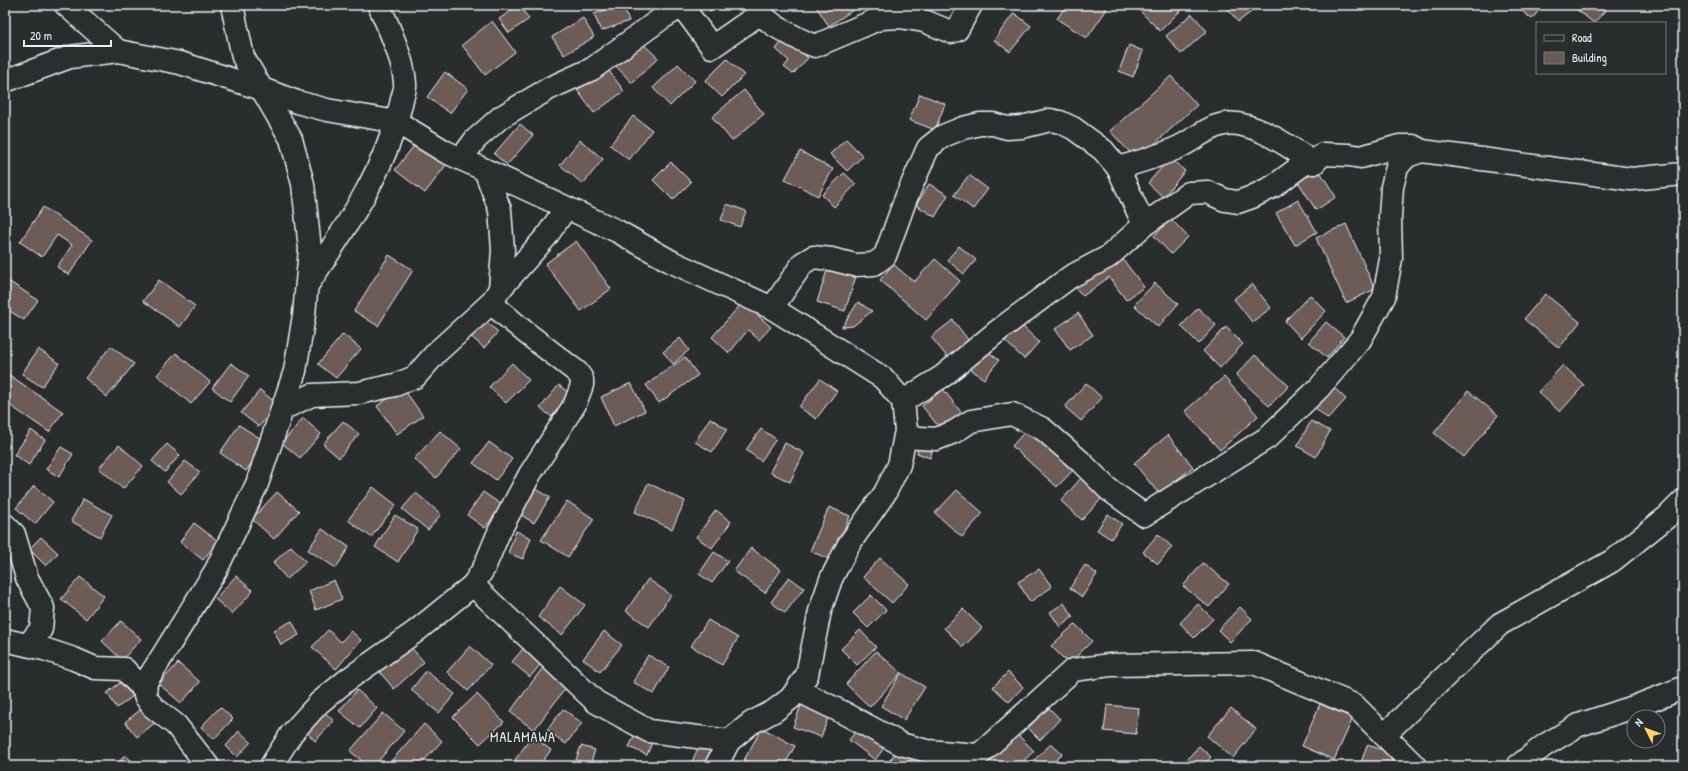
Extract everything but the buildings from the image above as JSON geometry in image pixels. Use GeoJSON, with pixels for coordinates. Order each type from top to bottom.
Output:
{"type":"FeatureCollection","features":[{"type":"Feature","properties":{"kind":"street"},"geometry":{"type":"LineString","coordinates":[[66,5],[118,51]]}},
{"type":"Feature","properties":{"kind":"street"},"geometry":{"type":"LineString","coordinates":[[208,766],[176,725],[153,707],[145,696],[146,682],[216,570],[257,484],[295,371],[304,315],[310,249],[303,184],[291,139],[262,89],[250,72],[243,57],[232,5]]}},
{"type":"Feature","properties":{"kind":"street"},"geometry":{"type":"LineString","coordinates":[[307,285],[351,219],[382,162],[397,122],[406,84],[400,60],[379,5]]}},
{"type":"Feature","properties":{"kind":"street"},"geometry":{"type":"LineString","coordinates":[[461,159],[475,140],[501,117],[550,88],[592,69],[662,18],[682,6],[712,47],[758,15],[764,16],[775,26],[815,46],[881,18],[900,17],[924,22],[951,32],[957,30],[971,5]]}},
{"type":"Feature","properties":{"kind":"street"},"geometry":{"type":"LineString","coordinates":[[5,81],[70,57],[118,51],[180,63],[262,89],[297,102],[327,110],[397,122],[444,151],[617,231],[672,262],[772,308],[883,378],[903,400],[906,430],[899,465],[885,493],[849,544],[832,579],[820,611],[807,675],[791,698],[774,711],[751,723],[729,741],[716,766]]}},
{"type":"Feature","properties":{"kind":"street"},"geometry":{"type":"LineString","coordinates":[[772,308],[803,263],[813,257],[830,259],[855,265],[874,264],[885,256],[906,198],[928,148],[943,136],[963,128],[980,124],[993,124],[1007,128],[1022,127],[1043,121],[1055,121],[1073,128],[1102,150],[1118,168],[1144,225]]}},
{"type":"Feature","properties":{"kind":"street"},"geometry":{"type":"LineString","coordinates":[[1118,168],[1181,146],[1202,132],[1220,124],[1237,124],[1264,132],[1314,162]]}},
{"type":"Feature","properties":{"kind":"street"},"geometry":{"type":"LineString","coordinates":[[1314,162],[1323,154],[1361,157],[1399,146],[1413,146],[1422,151],[1631,179],[1683,174]]}},
{"type":"Feature","properties":{"kind":"street"},"geometry":{"type":"LineString","coordinates":[[905,437],[936,439],[954,432],[971,421],[1012,414],[1043,430],[1108,489],[1144,515],[1267,438],[1319,388],[1360,340],[1384,297],[1391,259],[1390,216],[1392,187],[1397,167],[1407,156],[1422,151]]}},
{"type":"Feature","properties":{"kind":"street"},"geometry":{"type":"LineString","coordinates":[[903,400],[943,376],[1070,276],[1108,257],[1144,225],[1189,192],[1207,192],[1225,200],[1238,202],[1274,186],[1309,160],[1314,162]]}},
{"type":"Feature","properties":{"kind":"street"},"geometry":{"type":"LineString","coordinates":[[270,766],[276,760],[292,733],[319,703],[347,680],[415,632],[473,585],[484,568],[499,532],[530,474],[575,404],[582,385],[582,378],[577,372],[525,332],[495,296],[503,250],[500,210],[485,170]]}},
{"type":"Feature","properties":{"kind":"street"},"geometry":{"type":"LineString","coordinates":[[282,409],[312,395],[358,393],[395,385],[415,377],[437,352],[495,296],[546,237],[566,208]]}},
{"type":"Feature","properties":{"kind":"street"},"geometry":{"type":"LineString","coordinates":[[1384,735],[1500,624],[1612,561],[1667,517],[1683,501]]}},
{"type":"Feature","properties":{"kind":"street"},"geometry":{"type":"LineString","coordinates":[[5,525],[14,534],[27,578],[43,608],[41,630],[28,645]]}},
{"type":"Feature","properties":{"kind":"street"},"geometry":{"type":"LineString","coordinates":[[473,585],[596,702],[649,731],[729,741]]}},
{"type":"Feature","properties":{"kind":"street"},"geometry":{"type":"LineString","coordinates":[[5,640],[28,645],[74,659],[95,668],[124,669],[145,692]]}},
{"type":"Feature","properties":{"kind":"street"},"geometry":{"type":"LineString","coordinates":[[797,690],[842,712],[922,758],[978,755],[1073,670],[1110,665],[1254,663],[1354,705],[1416,766]]}},
{"type":"Feature","properties":{"kind":"street"},"geometry":{"type":"LineString","coordinates":[[1518,766],[1545,745],[1579,725],[1634,707],[1683,688]]}},
{"type":"Feature","properties":{"kind":"district","name":"MALAMAWA"},"geometry":{"type":"Point","coordinates":[523,737]}}]}
